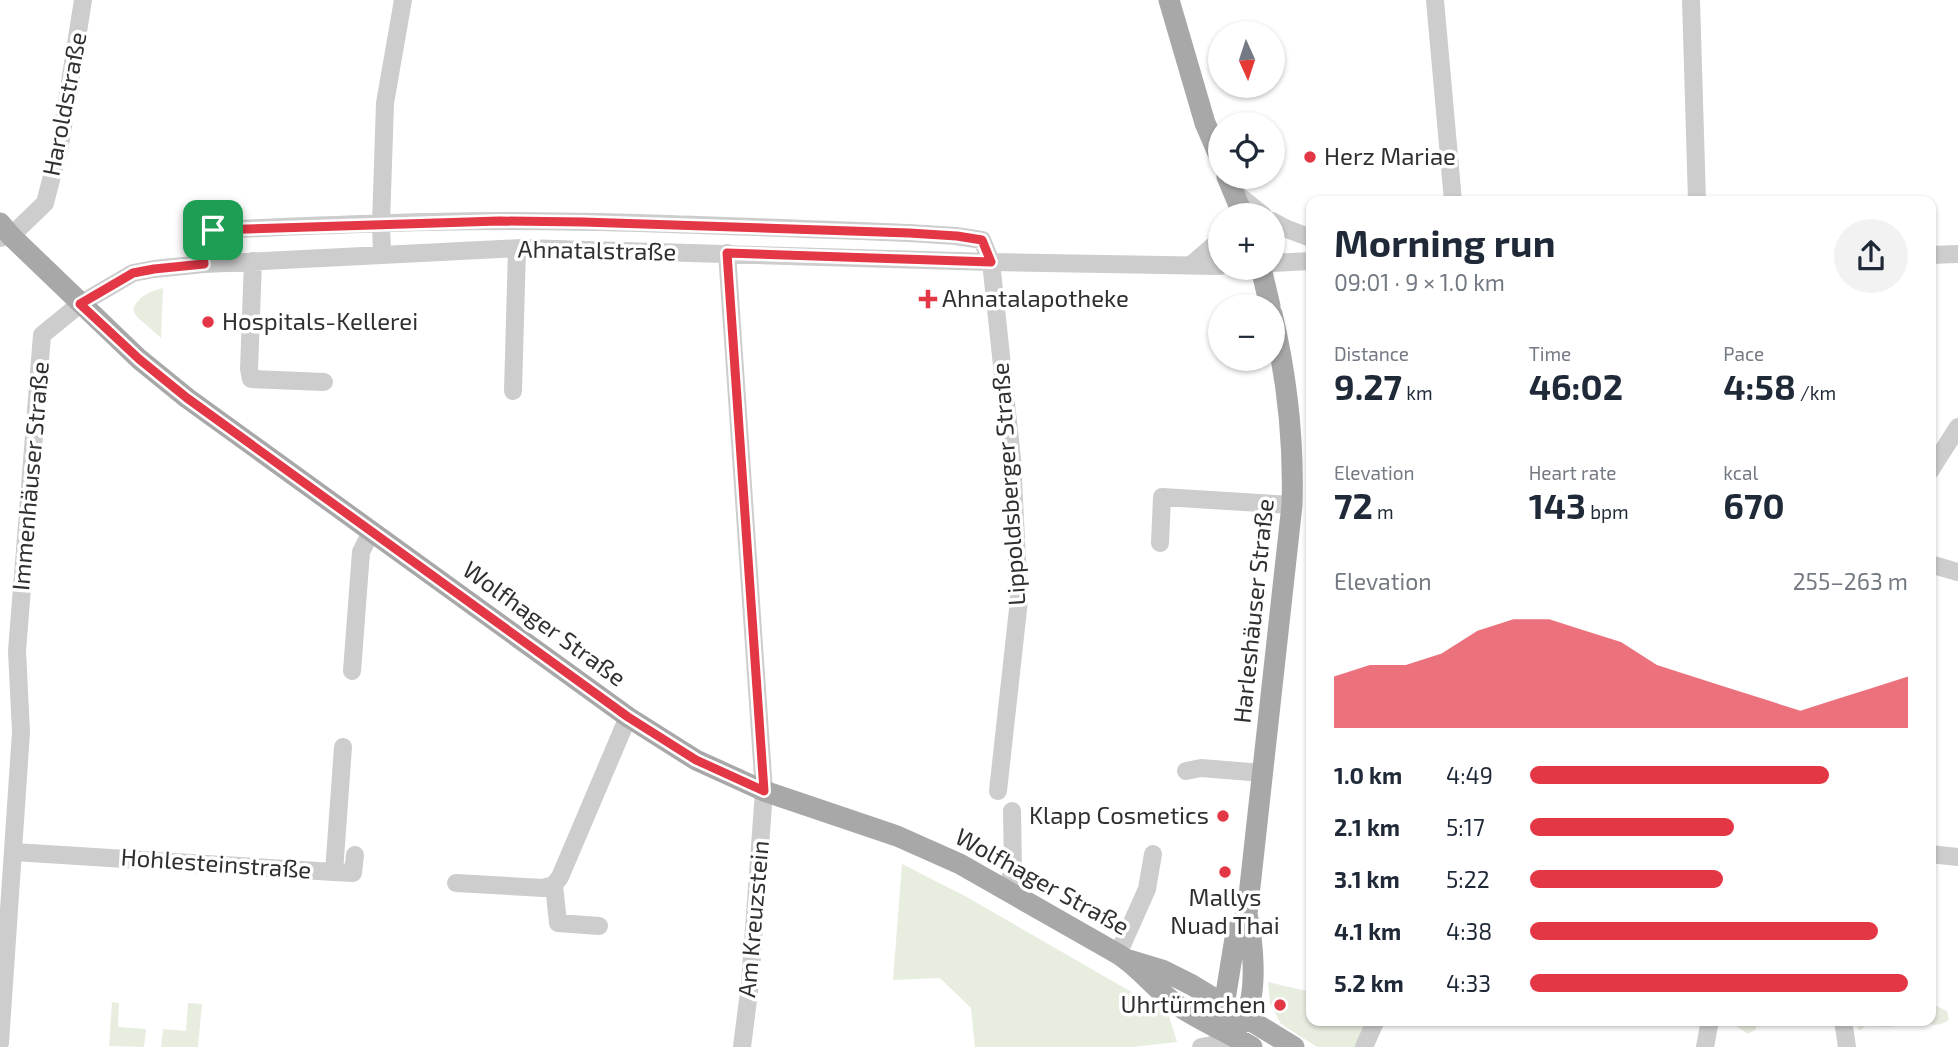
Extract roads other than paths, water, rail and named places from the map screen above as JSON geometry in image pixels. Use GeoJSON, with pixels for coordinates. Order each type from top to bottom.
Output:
{"type":"FeatureCollection","features":[{"type":"Feature","properties":{"kind":"main road"},"geometry":{"type":"LineString","coordinates":[[1169,0],[1208,130]]}},
{"type":"Feature","properties":{"kind":"main road","name":"Wolfhager Straße"},"geometry":{"type":"LineString","coordinates":[[4,232],[139,359],[187,398],[628,717],[696,760],[764,791],[897,836],[960,864],[1122,957],[1162,970],[1192,985],[1294,1047]]}},
{"type":"Feature","properties":{"kind":"main road","name":"Harleshäuser Straße"},"geometry":{"type":"LineString","coordinates":[[1232,1041],[1245,1017],[1253,987],[1252,937],[1247,914],[1292,505],[1293,442],[1284,371]]}},
{"type":"Feature","properties":{"kind":"main road","name":"Harleshäuser Straße"},"geometry":{"type":"LineString","coordinates":[[1232,1041],[1224,1006],[1236,932],[1247,914]]}},
{"type":"Feature","properties":{"kind":"main road","name":"Wolfhager Straße"},"geometry":{"type":"LineString","coordinates":[[1122,957],[1180,1007],[1232,1041],[1252,1047]]}},
{"type":"Feature","properties":{"kind":"main road","name":"Harleshäuser Straße"},"geometry":{"type":"LineString","coordinates":[[1253,987],[1269,1033]]}},
{"type":"Feature","properties":{"kind":"street","name":"Haroldstraße"},"geometry":{"type":"LineString","coordinates":[[4,232],[45,203],[60,145],[83,0]]}},
{"type":"Feature","properties":{"kind":"street"},"geometry":{"type":"LineString","coordinates":[[383,254],[381,224],[385,103],[403,0]]}},
{"type":"Feature","properties":{"kind":"street"},"geometry":{"type":"LineString","coordinates":[[1435,0],[1453,196]]}},
{"type":"Feature","properties":{"kind":"street"},"geometry":{"type":"LineString","coordinates":[[1691,0],[1697,196]]}},
{"type":"Feature","properties":{"kind":"street"},"geometry":{"type":"LineString","coordinates":[[1236,189],[1251,203]]}},
{"type":"Feature","properties":{"kind":"street","name":"Ahnatalstraße"},"geometry":{"type":"LineString","coordinates":[[204,264],[202,246],[213,230],[499,221],[957,236],[982,240],[991,262]]}},
{"type":"Feature","properties":{"kind":"street"},"geometry":{"type":"LineString","coordinates":[[1285,228],[1306,236]]}},
{"type":"Feature","properties":{"kind":"street"},"geometry":{"type":"LineString","coordinates":[[513,391],[517,248]]}},
{"type":"Feature","properties":{"kind":"street","name":"Ahnatalstraße"},"geometry":{"type":"LineString","coordinates":[[80,304],[133,273],[154,269],[253,261],[517,248],[1208,266]]}},
{"type":"Feature","properties":{"kind":"street"},"geometry":{"type":"LineString","coordinates":[[1191,265],[1208,250]]}},
{"type":"Feature","properties":{"kind":"street","name":"Am Kreuzstein"},"geometry":{"type":"LineString","coordinates":[[727,253],[764,791],[750,984],[742,1047]]}},
{"type":"Feature","properties":{"kind":"street"},"geometry":{"type":"LineString","coordinates":[[1936,255],[1958,254]]}},
{"type":"Feature","properties":{"kind":"street"},"geometry":{"type":"LineString","coordinates":[[253,261],[249,369],[251,379],[324,382]]}},
{"type":"Feature","properties":{"kind":"street"},"geometry":{"type":"LineString","coordinates":[[1285,263],[1306,261]]}},
{"type":"Feature","properties":{"kind":"street","name":"Lippoldsberger Straße"},"geometry":{"type":"LineString","coordinates":[[991,262],[1012,459],[1019,600],[998,790]]}},
{"type":"Feature","properties":{"kind":"street","name":"Immenhäuser Straße"},"geometry":{"type":"LineString","coordinates":[[0,1042],[21,732],[17,651],[42,335],[80,304]]}},
{"type":"Feature","properties":{"kind":"street"},"geometry":{"type":"LineString","coordinates":[[1936,461],[1958,426]]}},
{"type":"Feature","properties":{"kind":"street"},"geometry":{"type":"LineString","coordinates":[[1160,543],[1163,497],[1292,505]]}},
{"type":"Feature","properties":{"kind":"street"},"geometry":{"type":"LineString","coordinates":[[352,671],[361,552],[371,532]]}},
{"type":"Feature","properties":{"kind":"street"},"geometry":{"type":"LineString","coordinates":[[1936,566],[1958,572]]}},
{"type":"Feature","properties":{"kind":"street"},"geometry":{"type":"LineString","coordinates":[[456,883],[543,888],[554,884],[561,877],[628,717]]}},
{"type":"Feature","properties":{"kind":"street","name":"Hohlesteinstraße"},"geometry":{"type":"LineString","coordinates":[[14,852],[334,872],[343,747]]}},
{"type":"Feature","properties":{"kind":"street"},"geometry":{"type":"LineString","coordinates":[[1186,771],[1201,768],[1262,773]]}},
{"type":"Feature","properties":{"kind":"street"},"geometry":{"type":"LineString","coordinates":[[1006,891],[1013,870],[1012,811]]}},
{"type":"Feature","properties":{"kind":"street"},"geometry":{"type":"LineString","coordinates":[[1122,957],[1147,890],[1153,854]]}},
{"type":"Feature","properties":{"kind":"street"},"geometry":{"type":"LineString","coordinates":[[334,872],[353,873],[355,855]]}},
{"type":"Feature","properties":{"kind":"street"},"geometry":{"type":"LineString","coordinates":[[1936,855],[1958,857]]}},
{"type":"Feature","properties":{"kind":"street"},"geometry":{"type":"LineString","coordinates":[[554,884],[558,923],[598,926]]}},
{"type":"Feature","properties":{"kind":"street"},"geometry":{"type":"LineString","coordinates":[[1364,1047],[1373,1026]]}},
{"type":"Feature","properties":{"kind":"street"},"geometry":{"type":"LineString","coordinates":[[1705,1047],[1709,1026]]}},
{"type":"Feature","properties":{"kind":"street"},"geometry":{"type":"LineString","coordinates":[[1844,1026],[1847,1047]]}},
{"type":"Feature","properties":{"kind":"street"},"geometry":{"type":"LineString","coordinates":[[1201,1047],[1232,1041]]}},
{"type":"Feature","properties":{"kind":"place","name":"Herz Mariae"},"geometry":{"type":"Point","coordinates":[1310,157]}},
{"type":"Feature","properties":{"kind":"place","name":"Ahnatalapotheke"},"geometry":{"type":"Point","coordinates":[928,299]}},
{"type":"Feature","properties":{"kind":"place","name":"Hospitals-Kellerei"},"geometry":{"type":"Point","coordinates":[208,322]}},
{"type":"Feature","properties":{"kind":"place","name":"Klapp Cosmetics"},"geometry":{"type":"Point","coordinates":[1223,816]}},
{"type":"Feature","properties":{"kind":"place","name":"Mallys Nuad Thai"},"geometry":{"type":"Point","coordinates":[1225,872]}},
{"type":"Feature","properties":{"kind":"place","name":"Uhrtürmchen"},"geometry":{"type":"Point","coordinates":[1280,1005]}}]}
